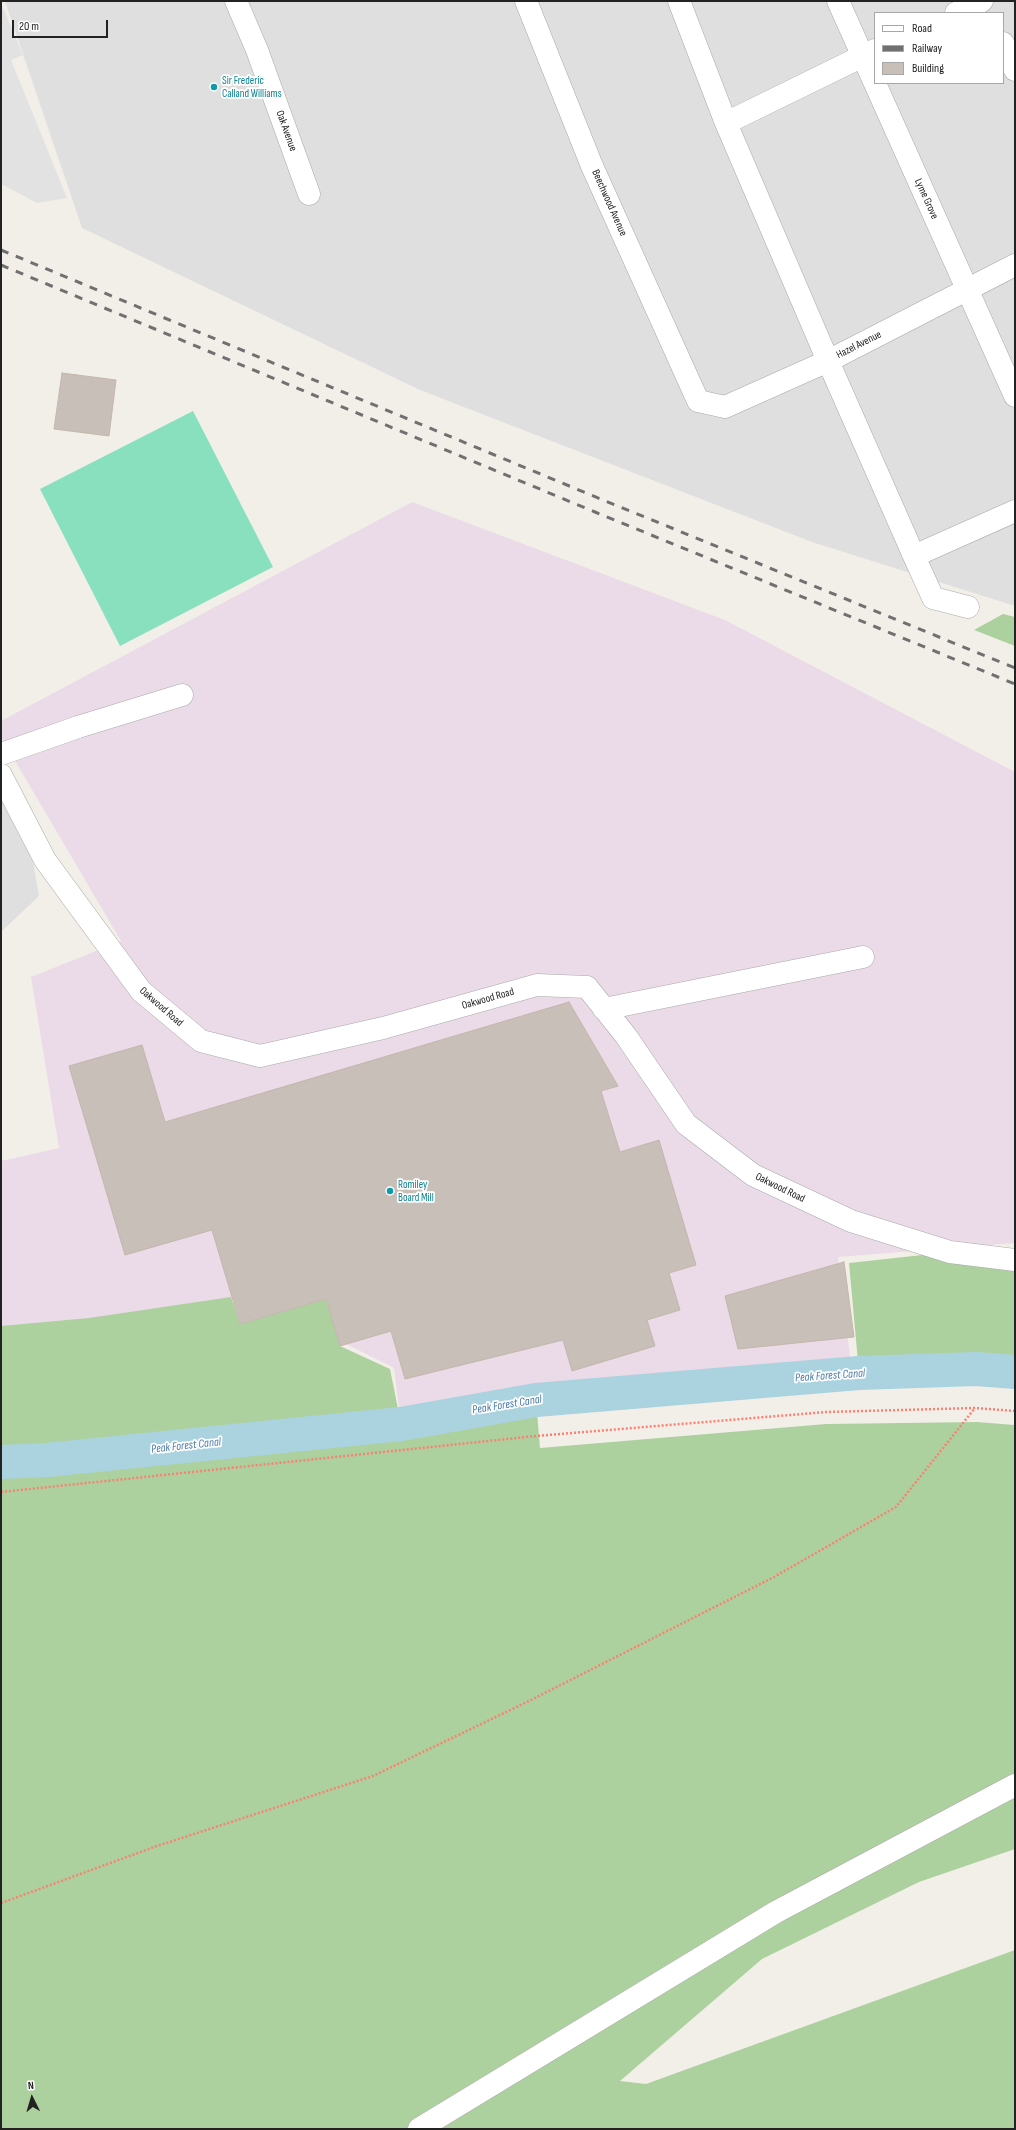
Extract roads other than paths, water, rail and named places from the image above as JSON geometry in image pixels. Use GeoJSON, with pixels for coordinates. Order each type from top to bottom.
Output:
{"type":"FeatureCollection","features":[{"type":"Feature","properties":{"kind":"street","name":"Oak Avenue"},"geometry":{"type":"LineString","coordinates":[[236,1],[257,50],[309,194]]}},
{"type":"Feature","properties":{"kind":"street","name":"Beechwood Avenue"},"geometry":{"type":"LineString","coordinates":[[526,1],[592,166],[698,401]]}},
{"type":"Feature","properties":{"kind":"street"},"geometry":{"type":"LineString","coordinates":[[680,1],[726,123],[828,361],[933,598],[968,607]]}},
{"type":"Feature","properties":{"kind":"street","name":"Lyme Grove"},"geometry":{"type":"LineString","coordinates":[[838,1],[869,53],[874,65]]}},
{"type":"Feature","properties":{"kind":"street"},"geometry":{"type":"LineString","coordinates":[[958,12],[983,1],[988,12]]}},
{"type":"Feature","properties":{"kind":"street"},"geometry":{"type":"LineString","coordinates":[[1004,46],[1015,70]]}},
{"type":"Feature","properties":{"kind":"street"},"geometry":{"type":"LineString","coordinates":[[726,123],[869,53]]}},
{"type":"Feature","properties":{"kind":"street","name":"Lyme Grove"},"geometry":{"type":"LineString","coordinates":[[882,84],[966,290],[1015,396]]}},
{"type":"Feature","properties":{"kind":"street","name":"Hazel Avenue"},"geometry":{"type":"LineString","coordinates":[[698,401],[725,407],[828,361],[1015,265]]}},
{"type":"Feature","properties":{"kind":"street"},"geometry":{"type":"LineString","coordinates":[[914,556],[1015,511]]}},
{"type":"Feature","properties":{"kind":"street"},"geometry":{"type":"LineString","coordinates":[[1,754],[78,727],[182,695]]}},
{"type":"Feature","properties":{"kind":"street","name":"Oakwood Road"},"geometry":{"type":"LineString","coordinates":[[1,776],[45,860],[141,991],[201,1041],[260,1056],[383,1028],[537,985],[587,987],[626,1036],[686,1124],[753,1175],[851,1221],[950,1252],[1015,1260]]}},
{"type":"Feature","properties":{"kind":"street"},"geometry":{"type":"LineString","coordinates":[[604,1008],[863,957]]}},
{"type":"Feature","properties":{"kind":"street"},"geometry":{"type":"LineString","coordinates":[[419,2129],[776,1912],[1015,1785]]}},
{"type":"Feature","properties":{"kind":"waterway","name":"Peak Forest Canal"},"geometry":{"type":"LineString","coordinates":[[1,1462],[47,1460],[401,1424],[536,1400],[859,1373],[976,1369],[1015,1372]]}},
{"type":"Feature","properties":{"kind":"railway"},"geometry":{"type":"LineString","coordinates":[[1,250],[603,500],[1015,668]]}},
{"type":"Feature","properties":{"kind":"railway"},"geometry":{"type":"LineString","coordinates":[[1,265],[595,512],[1015,684]]}},
{"type":"Feature","properties":{"kind":"place","name":"Sir Frederic Calland Williams"},"geometry":{"type":"Point","coordinates":[214,87]}},
{"type":"Feature","properties":{"kind":"place","name":"Romiley Board Mill"},"geometry":{"type":"Point","coordinates":[390,1191]}}]}
